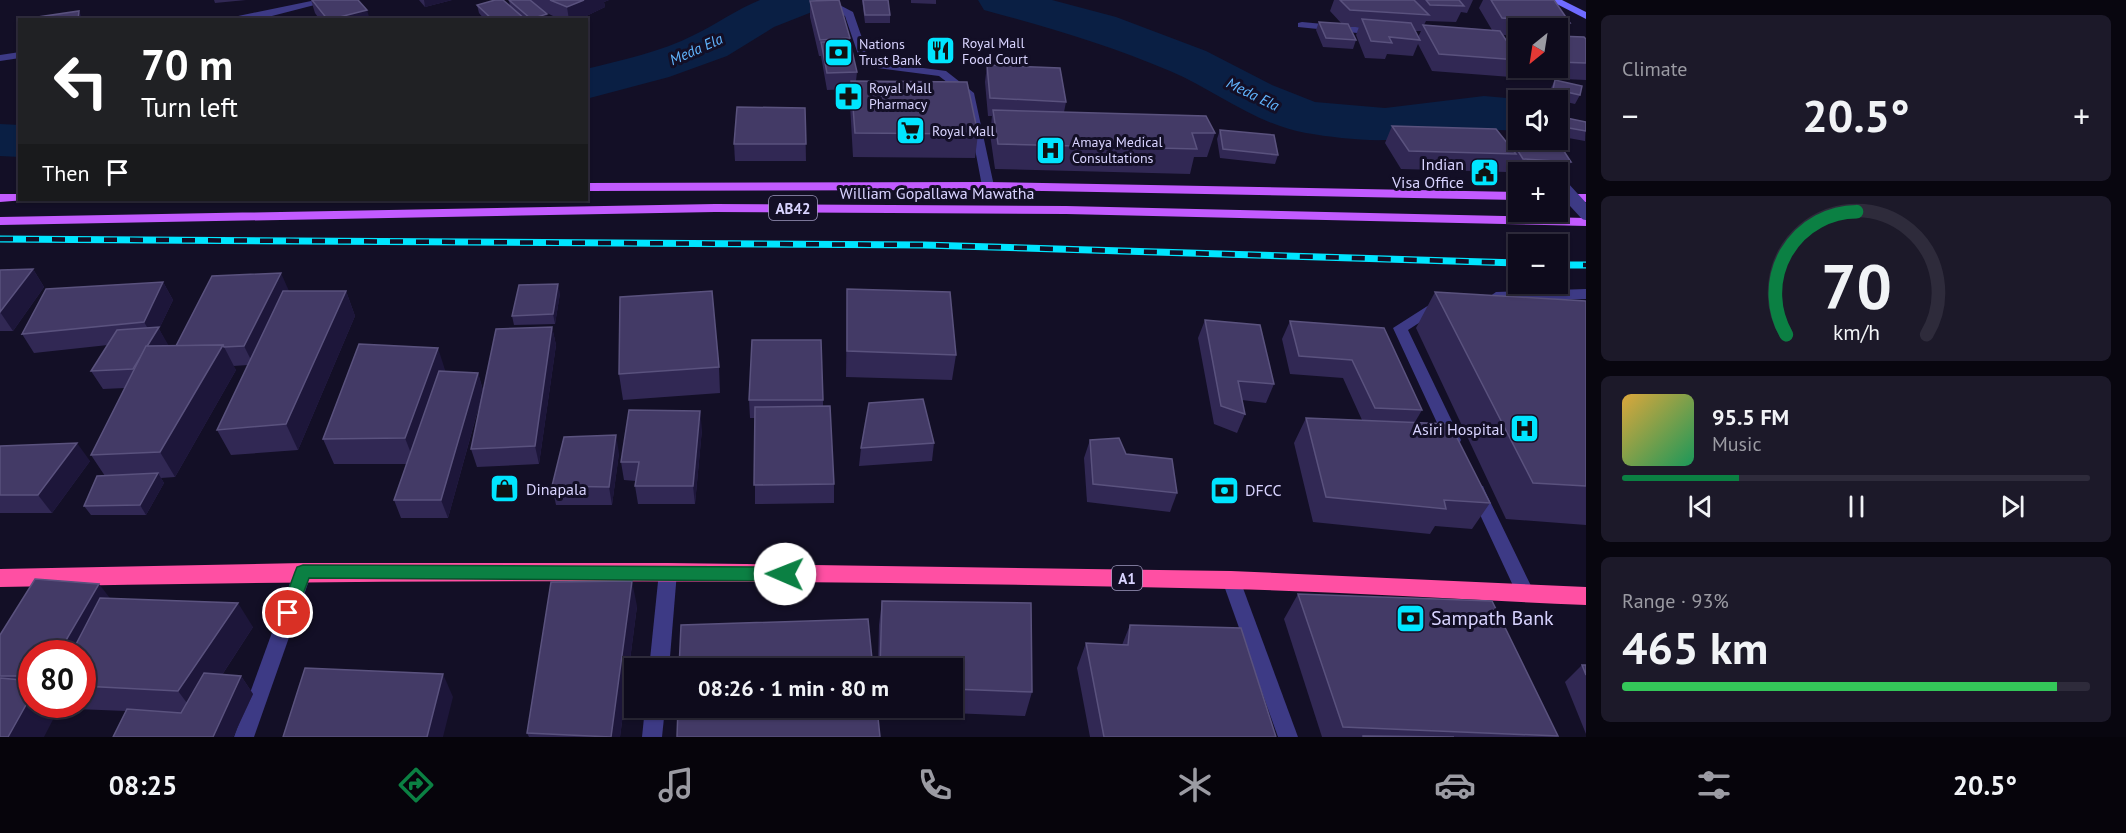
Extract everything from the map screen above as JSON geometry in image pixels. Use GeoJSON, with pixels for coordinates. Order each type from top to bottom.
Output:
{"type":"FeatureCollection","features":[{"type":"Feature","properties":{"kind":"highway","name":"A1"},"geometry":{"type":"LineString","coordinates":[[0,578],[303,572],[668,572],[1231,580],[1586,596]]}},
{"type":"Feature","properties":{"kind":"main road","name":"William Gopallawa Mawatha"},"geometry":{"type":"LineString","coordinates":[[588,187],[988,186],[1508,196]]}},
{"type":"Feature","properties":{"kind":"main road"},"geometry":{"type":"LineString","coordinates":[[0,198],[18,198]]}},
{"type":"Feature","properties":{"kind":"main road"},"geometry":{"type":"LineString","coordinates":[[1568,198],[1586,198]]}},
{"type":"Feature","properties":{"kind":"main road","name":"William Gopallawa Mawatha"},"geometry":{"type":"LineString","coordinates":[[0,221],[726,208],[1101,211],[1586,222]]}},
{"type":"Feature","properties":{"kind":"street"},"geometry":{"type":"LineString","coordinates":[[239,18],[268,14],[329,0]]}},
{"type":"Feature","properties":{"kind":"street"},"geometry":{"type":"LineString","coordinates":[[823,0],[849,14],[867,68],[942,73],[970,95],[966,101],[988,186]]}},
{"type":"Feature","properties":{"kind":"street"},"geometry":{"type":"LineString","coordinates":[[1554,0],[1586,16]]}},
{"type":"Feature","properties":{"kind":"street"},"geometry":{"type":"LineString","coordinates":[[1302,25],[1393,34]]}},
{"type":"Feature","properties":{"kind":"street"},"geometry":{"type":"LineString","coordinates":[[1473,42],[1508,45]]}},
{"type":"Feature","properties":{"kind":"street"},"geometry":{"type":"LineString","coordinates":[[0,58],[18,55]]}},
{"type":"Feature","properties":{"kind":"street"},"geometry":{"type":"LineString","coordinates":[[1568,194],[1586,213]]}},
{"type":"Feature","properties":{"kind":"street"},"geometry":{"type":"LineString","coordinates":[[1482,298],[1586,294]]}},
{"type":"Feature","properties":{"kind":"street"},"geometry":{"type":"LineString","coordinates":[[1459,298],[1448,299],[1400,328],[1460,454]]}},
{"type":"Feature","properties":{"kind":"street"},"geometry":{"type":"LineString","coordinates":[[1470,476],[1525,592]]}},
{"type":"Feature","properties":{"kind":"street"},"geometry":{"type":"LineString","coordinates":[[244,737],[303,572]]}},
{"type":"Feature","properties":{"kind":"street"},"geometry":{"type":"LineString","coordinates":[[659,658],[668,572]]}},
{"type":"Feature","properties":{"kind":"street"},"geometry":{"type":"LineString","coordinates":[[33,597],[44,578]]}},
{"type":"Feature","properties":{"kind":"street"},"geometry":{"type":"LineString","coordinates":[[1231,580],[1288,737]]}},
{"type":"Feature","properties":{"kind":"street"},"geometry":{"type":"LineString","coordinates":[[652,737],[654,718]]}},
{"type":"Feature","properties":{"kind":"building"},"geometry":{"type":"Polygon","coordinates":[[[312,0],[358,0],[367,10],[336,18],[326,18],[312,0]]]}},
{"type":"Feature","properties":{"kind":"building"},"geometry":{"type":"Polygon","coordinates":[[[503,0],[524,18],[491,18],[477,5],[503,0]]]}},
{"type":"Feature","properties":{"kind":"building"},"geometry":{"type":"Polygon","coordinates":[[[509,0],[530,0],[547,14],[530,18],[509,0]]]}},
{"type":"Feature","properties":{"kind":"building"},"geometry":{"type":"Polygon","coordinates":[[[550,0],[584,0],[567,7],[550,0]]]}},
{"type":"Feature","properties":{"kind":"building"},"geometry":{"type":"Polygon","coordinates":[[[839,0],[850,38],[820,40],[810,1],[839,0]]]}},
{"type":"Feature","properties":{"kind":"building"},"geometry":{"type":"Polygon","coordinates":[[[863,0],[888,0],[890,15],[865,15],[863,0]]]}},
{"type":"Feature","properties":{"kind":"building"},"geometry":{"type":"Polygon","coordinates":[[[1340,0],[1414,0],[1429,15],[1350,10],[1340,0]]]}},
{"type":"Feature","properties":{"kind":"building"},"geometry":{"type":"Polygon","coordinates":[[[1426,0],[1459,0],[1464,6],[1430,5],[1426,0]]]}},
{"type":"Feature","properties":{"kind":"building"},"geometry":{"type":"Polygon","coordinates":[[[1491,0],[1554,0],[1567,18],[1508,18],[1502,18],[1491,0]]]}},
{"type":"Feature","properties":{"kind":"building"},"geometry":{"type":"Polygon","coordinates":[[[79,11],[78,18],[38,17],[79,11]]]}},
{"type":"Feature","properties":{"kind":"building"},"geometry":{"type":"Polygon","coordinates":[[[1362,19],[1411,23],[1420,40],[1389,37],[1392,43],[1371,41],[1362,19]]]}},
{"type":"Feature","properties":{"kind":"building"},"geometry":{"type":"Polygon","coordinates":[[[1319,22],[1348,24],[1356,40],[1326,38],[1319,22]]]}},
{"type":"Feature","properties":{"kind":"building"},"geometry":{"type":"Polygon","coordinates":[[[1423,25],[1500,31],[1508,43],[1508,59],[1439,54],[1423,25]]]}},
{"type":"Feature","properties":{"kind":"building"},"geometry":{"type":"Polygon","coordinates":[[[1568,36],[1586,39],[1586,63],[1568,62],[1568,36]]]}},
{"type":"Feature","properties":{"kind":"building"},"geometry":{"type":"Polygon","coordinates":[[[821,42],[850,42],[857,72],[827,73],[821,42]]]}},
{"type":"Feature","properties":{"kind":"building"},"geometry":{"type":"Polygon","coordinates":[[[987,65],[1060,68],[1066,102],[990,98],[987,65]]]}},
{"type":"Feature","properties":{"kind":"building"},"geometry":{"type":"Polygon","coordinates":[[[1555,80],[1582,86],[1580,95],[1568,92],[1568,90],[1553,89],[1555,80]]]}},
{"type":"Feature","properties":{"kind":"building"},"geometry":{"type":"Polygon","coordinates":[[[851,81],[967,82],[978,134],[855,133],[851,81]]]}},
{"type":"Feature","properties":{"kind":"building"},"geometry":{"type":"Polygon","coordinates":[[[737,107],[805,108],[806,144],[734,144],[737,107]]]}},
{"type":"Feature","properties":{"kind":"building"},"geometry":{"type":"Polygon","coordinates":[[[993,110],[1206,116],[1215,133],[1192,133],[1197,149],[998,144],[993,110]]]}},
{"type":"Feature","properties":{"kind":"building"},"geometry":{"type":"Polygon","coordinates":[[[1568,118],[1586,122],[1586,131],[1568,128],[1568,118]]]}},
{"type":"Feature","properties":{"kind":"building"},"geometry":{"type":"Polygon","coordinates":[[[1392,126],[1496,129],[1508,144],[1508,150],[1513,150],[1516,154],[1409,151],[1392,126]]]}},
{"type":"Feature","properties":{"kind":"building"},"geometry":{"type":"Polygon","coordinates":[[[1220,130],[1274,135],[1278,155],[1223,149],[1220,130]]]}},
{"type":"Feature","properties":{"kind":"building"},"geometry":{"type":"Polygon","coordinates":[[[1517,150],[1563,150],[1571,162],[1523,159],[1517,150]]]}},
{"type":"Feature","properties":{"kind":"building"},"geometry":{"type":"Polygon","coordinates":[[[33,269],[0,312],[0,270],[33,269]]]}},
{"type":"Feature","properties":{"kind":"building"},"geometry":{"type":"Polygon","coordinates":[[[281,273],[244,346],[176,346],[212,276],[281,273]]]}},
{"type":"Feature","properties":{"kind":"building"},"geometry":{"type":"Polygon","coordinates":[[[163,282],[144,322],[22,334],[46,289],[163,282]]]}},
{"type":"Feature","properties":{"kind":"building"},"geometry":{"type":"Polygon","coordinates":[[[558,284],[553,314],[512,316],[519,285],[558,284]]]}},
{"type":"Feature","properties":{"kind":"building"},"geometry":{"type":"Polygon","coordinates":[[[847,289],[950,292],[956,355],[847,351],[847,289]]]}},
{"type":"Feature","properties":{"kind":"building"},"geometry":{"type":"Polygon","coordinates":[[[283,291],[346,291],[286,424],[217,430],[283,291]]]}},
{"type":"Feature","properties":{"kind":"building"},"geometry":{"type":"Polygon","coordinates":[[[712,291],[719,367],[619,374],[620,297],[712,291]]]}},
{"type":"Feature","properties":{"kind":"building"},"geometry":{"type":"Polygon","coordinates":[[[1435,292],[1586,301],[1586,486],[1533,483],[1435,292]]]}},
{"type":"Feature","properties":{"kind":"building"},"geometry":{"type":"Polygon","coordinates":[[[1205,320],[1260,325],[1274,384],[1238,381],[1245,414],[1221,406],[1205,320]]]}},
{"type":"Feature","properties":{"kind":"building"},"geometry":{"type":"Polygon","coordinates":[[[1290,321],[1384,328],[1422,410],[1375,408],[1352,360],[1299,356],[1290,321]]]}},
{"type":"Feature","properties":{"kind":"building"},"geometry":{"type":"Polygon","coordinates":[[[159,327],[133,369],[91,371],[117,330],[159,327]]]}},
{"type":"Feature","properties":{"kind":"building"},"geometry":{"type":"Polygon","coordinates":[[[552,327],[535,446],[471,449],[496,329],[552,327]]]}},
{"type":"Feature","properties":{"kind":"building"},"geometry":{"type":"Polygon","coordinates":[[[752,340],[821,340],[823,400],[749,400],[752,340]]]}},
{"type":"Feature","properties":{"kind":"building"},"geometry":{"type":"Polygon","coordinates":[[[359,344],[438,348],[405,438],[323,439],[359,344]]]}},
{"type":"Feature","properties":{"kind":"building"},"geometry":{"type":"Polygon","coordinates":[[[223,345],[160,452],[91,455],[146,346],[223,345]]]}},
{"type":"Feature","properties":{"kind":"building"},"geometry":{"type":"Polygon","coordinates":[[[439,371],[478,373],[441,500],[394,500],[439,371]]]}},
{"type":"Feature","properties":{"kind":"building"},"geometry":{"type":"Polygon","coordinates":[[[923,399],[934,443],[861,448],[869,403],[923,399]]]}},
{"type":"Feature","properties":{"kind":"building"},"geometry":{"type":"Polygon","coordinates":[[[830,406],[834,484],[754,485],[755,407],[830,406]]]}},
{"type":"Feature","properties":{"kind":"building"},"geometry":{"type":"Polygon","coordinates":[[[629,410],[700,411],[693,486],[635,486],[639,462],[621,462],[629,410]]]}},
{"type":"Feature","properties":{"kind":"building"},"geometry":{"type":"Polygon","coordinates":[[[1306,418],[1450,424],[1490,503],[1444,500],[1446,509],[1326,497],[1306,418]]]}},
{"type":"Feature","properties":{"kind":"building"},"geometry":{"type":"Polygon","coordinates":[[[616,435],[609,487],[552,486],[564,437],[616,435]]]}},
{"type":"Feature","properties":{"kind":"building"},"geometry":{"type":"Polygon","coordinates":[[[1119,438],[1126,454],[1172,459],[1177,493],[1093,484],[1090,440],[1119,438]]]}},
{"type":"Feature","properties":{"kind":"building"},"geometry":{"type":"Polygon","coordinates":[[[77,443],[38,495],[0,495],[0,446],[77,443]]]}},
{"type":"Feature","properties":{"kind":"building"},"geometry":{"type":"Polygon","coordinates":[[[158,473],[140,505],[84,506],[97,476],[158,473]]]}},
{"type":"Feature","properties":{"kind":"building"},"geometry":{"type":"Polygon","coordinates":[[[35,579],[99,584],[66,640],[18,640],[18,676],[0,676],[0,635],[35,579]]]}},
{"type":"Feature","properties":{"kind":"building"},"geometry":{"type":"Polygon","coordinates":[[[632,581],[611,737],[527,733],[551,582],[632,581]]]}},
{"type":"Feature","properties":{"kind":"building"},"geometry":{"type":"Polygon","coordinates":[[[1298,594],[1492,601],[1558,736],[1343,727],[1298,594]]]}},
{"type":"Feature","properties":{"kind":"building"},"geometry":{"type":"Polygon","coordinates":[[[100,598],[238,603],[178,691],[96,687],[96,640],[78,640],[100,598]]]}},
{"type":"Feature","properties":{"kind":"building"},"geometry":{"type":"Polygon","coordinates":[[[882,601],[1031,603],[1032,692],[963,689],[963,658],[880,658],[882,601]]]}},
{"type":"Feature","properties":{"kind":"building"},"geometry":{"type":"Polygon","coordinates":[[[868,619],[872,658],[680,658],[681,625],[868,619]]]}},
{"type":"Feature","properties":{"kind":"building"},"geometry":{"type":"Polygon","coordinates":[[[1130,625],[1241,628],[1276,737],[1104,737],[1086,643],[1128,645],[1130,625]]]}},
{"type":"Feature","properties":{"kind":"building"},"geometry":{"type":"Polygon","coordinates":[[[305,668],[443,674],[427,737],[283,737],[305,668]]]}},
{"type":"Feature","properties":{"kind":"building"},"geometry":{"type":"Polygon","coordinates":[[[204,673],[241,676],[213,737],[113,737],[127,709],[181,713],[204,673]]]}},
{"type":"Feature","properties":{"kind":"building"},"geometry":{"type":"Polygon","coordinates":[[[0,678],[18,680],[19,718],[8,737],[0,737],[0,678]]]}},
{"type":"Feature","properties":{"kind":"building"},"geometry":{"type":"Polygon","coordinates":[[[678,718],[878,718],[880,737],[677,737],[678,718]]]}},
{"type":"Feature","properties":{"kind":"building"},"geometry":{"type":"Polygon","coordinates":[[[1363,736],[1454,737],[1363,737],[1363,736]]]}},
{"type":"Feature","properties":{"kind":"waterway","name":"Meda Ela"},"geometry":{"type":"LineString","coordinates":[[588,83],[652,67],[710,46],[758,17],[801,0]]}},
{"type":"Feature","properties":{"kind":"waterway","name":"Meda Ela"},"geometry":{"type":"LineString","coordinates":[[1000,0],[1099,27],[1189,61],[1254,96],[1306,117],[1385,124],[1484,112],[1508,114]]}},
{"type":"Feature","properties":{"kind":"waterway","name":"Meda Ela"},"geometry":{"type":"LineString","coordinates":[[0,140],[18,141]]}},
{"type":"Feature","properties":{"kind":"railway"},"geometry":{"type":"LineString","coordinates":[[0,239],[924,245],[1508,263]]}},
{"type":"Feature","properties":{"kind":"railway"},"geometry":{"type":"LineString","coordinates":[[1568,265],[1586,265]]}},
{"type":"Feature","properties":{"kind":"place","name":"Royal Mall Food Court"},"geometry":{"type":"Point","coordinates":[941,51]}},
{"type":"Feature","properties":{"kind":"place","name":"Nations Trust Bank"},"geometry":{"type":"Point","coordinates":[838,52]}},
{"type":"Feature","properties":{"kind":"place","name":"Royal Mall Pharmacy"},"geometry":{"type":"Point","coordinates":[848,96]}},
{"type":"Feature","properties":{"kind":"place","name":"Royal Mall"},"geometry":{"type":"Point","coordinates":[911,131]}},
{"type":"Feature","properties":{"kind":"place","name":"Amaya Medical Consultations"},"geometry":{"type":"Point","coordinates":[1051,150]}},
{"type":"Feature","properties":{"kind":"place","name":"Indian Visa Office"},"geometry":{"type":"Point","coordinates":[1485,173]}},
{"type":"Feature","properties":{"kind":"place","name":"Asiri Hospital"},"geometry":{"type":"Point","coordinates":[1525,429]}},
{"type":"Feature","properties":{"kind":"place","name":"Dinapala"},"geometry":{"type":"Point","coordinates":[505,489]}},
{"type":"Feature","properties":{"kind":"place","name":"DFCC"},"geometry":{"type":"Point","coordinates":[1224,490]}},
{"type":"Feature","properties":{"kind":"place","name":"Sampath Bank"},"geometry":{"type":"Point","coordinates":[1410,618]}},
{"type":"Feature","properties":{"kind":"route"},"geometry":{"type":"LineString","coordinates":[[288,613],[303,572],[785,574]]}}]}
